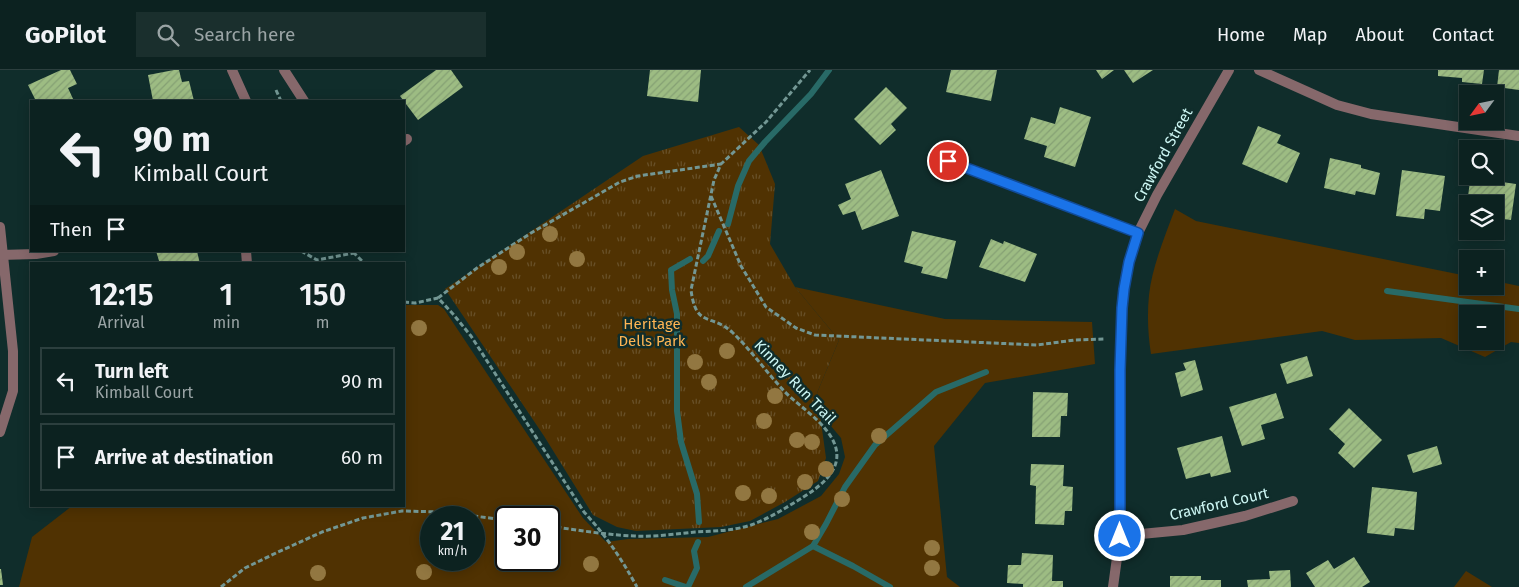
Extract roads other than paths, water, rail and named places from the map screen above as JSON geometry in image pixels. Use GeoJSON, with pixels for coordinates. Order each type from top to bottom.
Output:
{"type":"FeatureCollection","features":[{"type":"Feature","properties":{"kind":"street"},"geometry":{"type":"LineString","coordinates":[[232,70],[246,100]]}},
{"type":"Feature","properties":{"kind":"street"},"geometry":{"type":"LineString","coordinates":[[284,70],[303,100]]}},
{"type":"Feature","properties":{"kind":"street","name":"Crawford Street"},"geometry":{"type":"LineString","coordinates":[[1113,587],[1120,536],[1120,370],[1124,289],[1129,262],[1138,233],[1157,196],[1187,140],[1229,70]]}},
{"type":"Feature","properties":{"kind":"street"},"geometry":{"type":"LineString","coordinates":[[1258,70],[1337,105],[1371,114],[1519,136]]}},
{"type":"Feature","properties":{"kind":"street"},"geometry":{"type":"LineString","coordinates":[[948,161],[1138,233]]}},
{"type":"Feature","properties":{"kind":"street"},"geometry":{"type":"LineString","coordinates":[[0,227],[1,255],[13,350],[13,391],[0,432]]}},
{"type":"Feature","properties":{"kind":"street"},"geometry":{"type":"LineString","coordinates":[[1,255],[48,252]]}},
{"type":"Feature","properties":{"kind":"street","name":"Crawford Court"},"geometry":{"type":"LineString","coordinates":[[1120,536],[1183,530],[1246,516],[1293,501]]}},
{"type":"Feature","properties":{"kind":"waterway"},"geometry":{"type":"LineString","coordinates":[[728,224],[738,186],[749,161],[811,94],[829,70]]}},
{"type":"Feature","properties":{"kind":"waterway"},"geometry":{"type":"LineString","coordinates":[[703,261],[708,256],[719,231]]}},
{"type":"Feature","properties":{"kind":"waterway"},"geometry":{"type":"LineString","coordinates":[[690,259],[671,270],[672,290],[677,314],[677,411],[681,442],[697,494],[699,522]]}},
{"type":"Feature","properties":{"kind":"waterway"},"geometry":{"type":"LineString","coordinates":[[1387,291],[1519,309]]}},
{"type":"Feature","properties":{"kind":"waterway"},"geometry":{"type":"LineString","coordinates":[[746,587],[813,546],[845,487],[875,445],[936,392],[986,372]]}},
{"type":"Feature","properties":{"kind":"waterway"},"geometry":{"type":"LineString","coordinates":[[688,587],[697,568],[694,551],[698,542]]}},
{"type":"Feature","properties":{"kind":"waterway"},"geometry":{"type":"LineString","coordinates":[[813,546],[890,587]]}},
{"type":"Feature","properties":{"kind":"waterway"},"geometry":{"type":"LineString","coordinates":[[665,580],[686,587]]}},
{"type":"Feature","properties":{"kind":"park label","name":"Heritage Dells Park"},"geometry":{"type":"Point","coordinates":[652,332]}}]}
